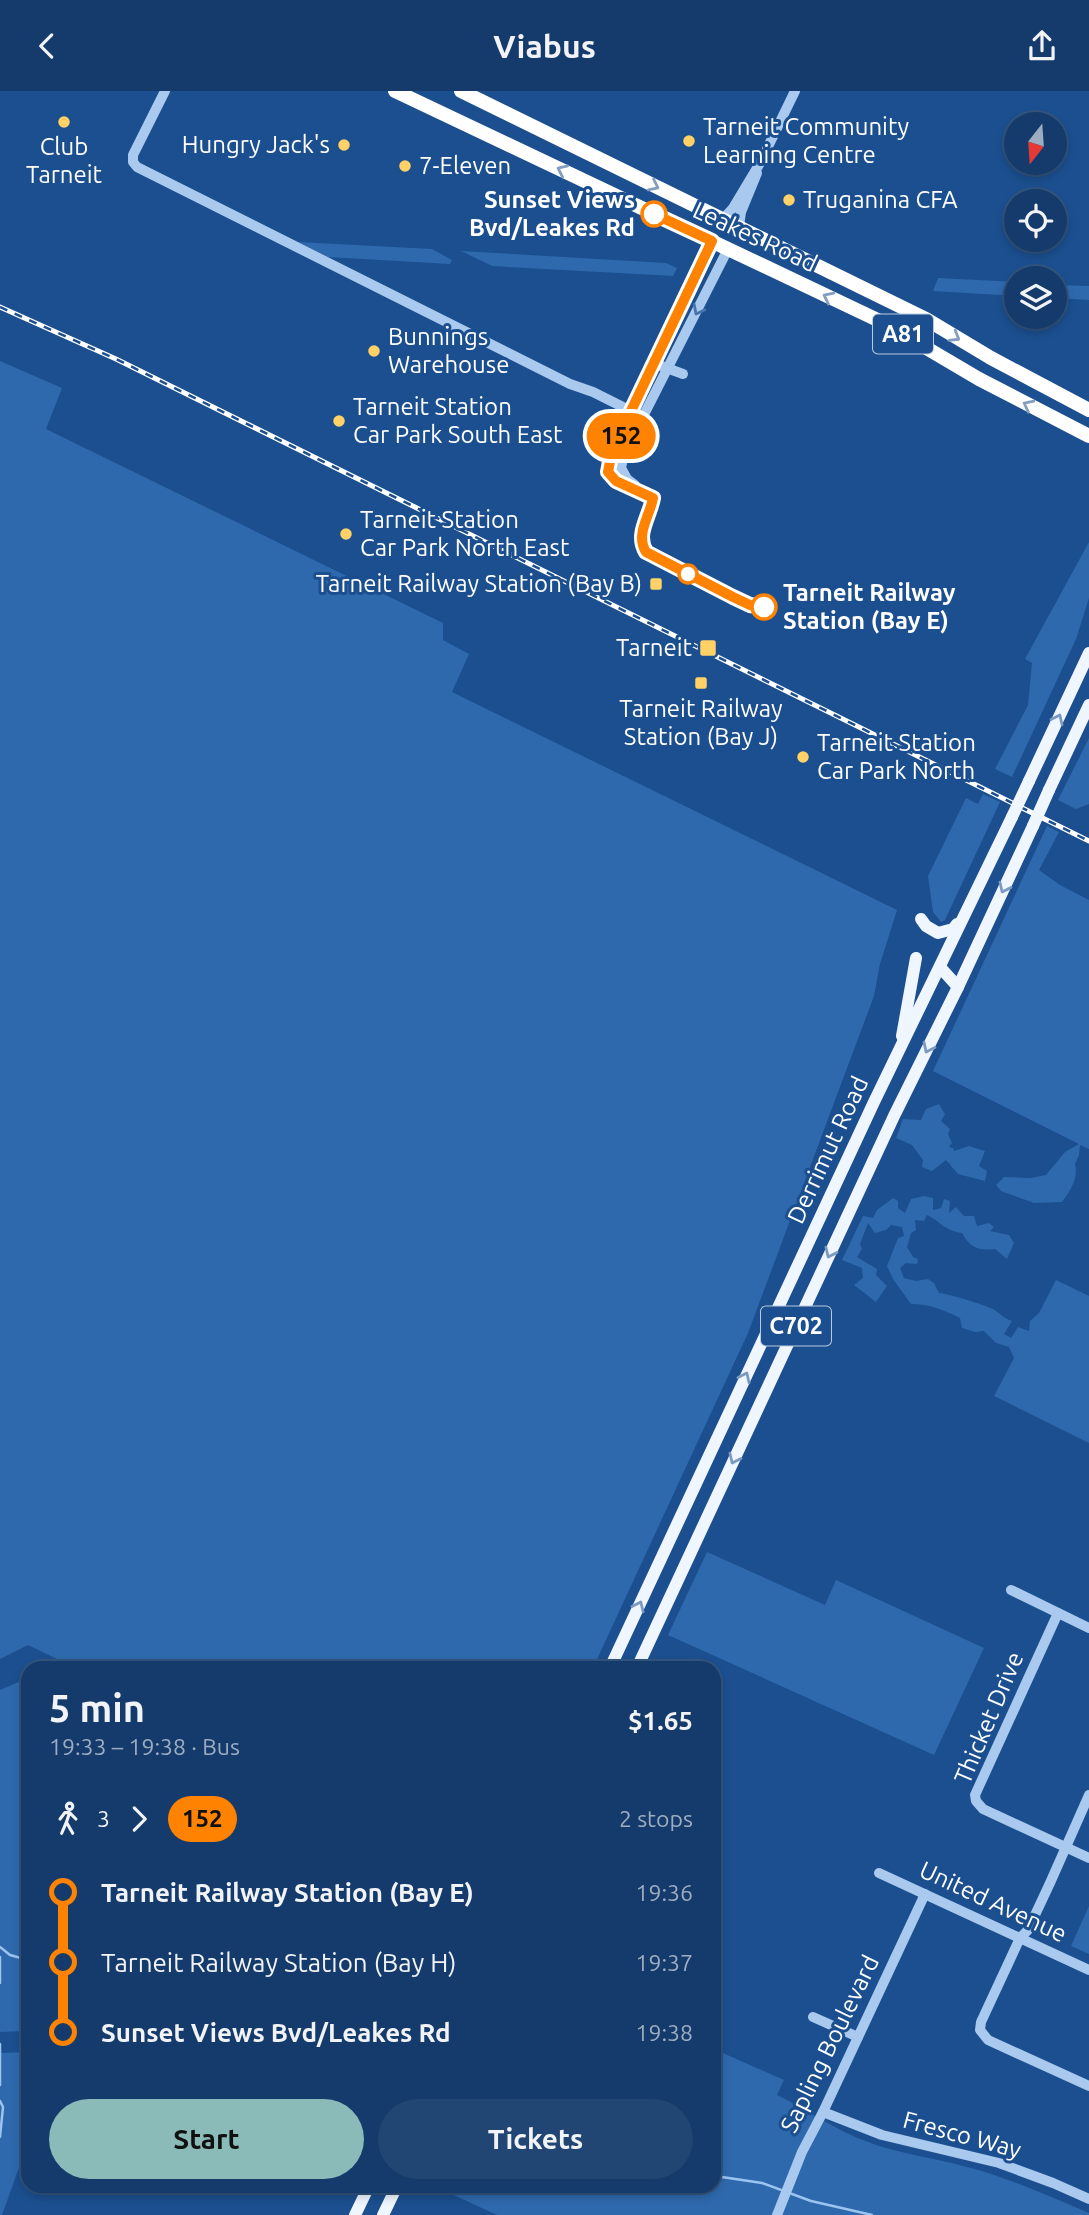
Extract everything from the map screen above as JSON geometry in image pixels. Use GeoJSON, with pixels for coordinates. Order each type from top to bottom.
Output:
{"type":"FeatureCollection","features":[{"type":"Feature","properties":{"kind":"highway","name":"Leakes Road"},"geometry":{"type":"LineString","coordinates":[[395,91],[884,323],[979,379],[1089,436]]}},
{"type":"Feature","properties":{"kind":"highway","name":"Leakes Road"},"geometry":{"type":"LineString","coordinates":[[461,91],[926,319],[990,358],[1089,410]]}},
{"type":"Feature","properties":{"kind":"highway"},"geometry":{"type":"LineString","coordinates":[[712,241],[723,219]]}},
{"type":"Feature","properties":{"kind":"highway"},"geometry":{"type":"LineString","coordinates":[[728,249],[738,227]]}},
{"type":"Feature","properties":{"kind":"main road","name":"Derrimut Road"},"geometry":{"type":"LineString","coordinates":[[613,1661],[1089,653]]}},
{"type":"Feature","properties":{"kind":"main road","name":"Derrimut Road"},"geometry":{"type":"LineString","coordinates":[[640,1661],[1089,705]]}},
{"type":"Feature","properties":{"kind":"main road"},"geometry":{"type":"LineString","coordinates":[[921,919],[926,926],[943,934],[953,929],[963,916]]}},
{"type":"Feature","properties":{"kind":"main road"},"geometry":{"type":"LineString","coordinates":[[901,1047],[916,958]]}},
{"type":"Feature","properties":{"kind":"main road"},"geometry":{"type":"LineString","coordinates":[[937,973],[958,987]]}},
{"type":"Feature","properties":{"kind":"main road"},"geometry":{"type":"LineString","coordinates":[[355,2215],[366,2193]]}},
{"type":"Feature","properties":{"kind":"main road"},"geometry":{"type":"LineString","coordinates":[[383,2215],[394,2193]]}},
{"type":"Feature","properties":{"kind":"street"},"geometry":{"type":"LineString","coordinates":[[165,91],[134,155],[133,162],[137,167],[570,384],[593,392],[641,416]]}},
{"type":"Feature","properties":{"kind":"street"},"geometry":{"type":"LineString","coordinates":[[738,227],[760,163],[795,91]]}},
{"type":"Feature","properties":{"kind":"street"},"geometry":{"type":"LineString","coordinates":[[723,219],[733,208],[760,163]]}},
{"type":"Feature","properties":{"kind":"street"},"geometry":{"type":"LineString","coordinates":[[712,241],[611,456],[608,472],[616,481],[653,498],[627,479],[621,468],[624,454],[728,249]]}},
{"type":"Feature","properties":{"kind":"street"},"geometry":{"type":"LineString","coordinates":[[653,363],[683,374]]}},
{"type":"Feature","properties":{"kind":"street"},"geometry":{"type":"LineString","coordinates":[[1011,1590],[1089,1628]]}},
{"type":"Feature","properties":{"kind":"street","name":"Thicket Drive"},"geometry":{"type":"LineString","coordinates":[[1058,1613],[975,1795],[976,1801],[983,1809],[1089,1858]]}},
{"type":"Feature","properties":{"kind":"street"},"geometry":{"type":"LineString","coordinates":[[1089,1795],[1028,1930],[1020,1938],[981,2022],[981,2033],[988,2040],[1089,2086]]}},
{"type":"Feature","properties":{"kind":"street","name":"United Avenue"},"geometry":{"type":"LineString","coordinates":[[879,1873],[1089,1970]]}},
{"type":"Feature","properties":{"kind":"street","name":"Sapling Boulevard"},"geometry":{"type":"LineString","coordinates":[[777,2215],[794,2170],[925,1894]]}},
{"type":"Feature","properties":{"kind":"street"},"geometry":{"type":"LineString","coordinates":[[813,2017],[858,2037]]}},
{"type":"Feature","properties":{"kind":"street","name":"Fresco Way"},"geometry":{"type":"LineString","coordinates":[[823,2112],[882,2135],[999,2164],[1089,2199]]}},
{"type":"Feature","properties":{"kind":"shaded area"},"geometry":{"type":"Polygon","coordinates":[[[298,242],[432,249],[452,260],[450,264],[328,257],[298,242]]]}},
{"type":"Feature","properties":{"kind":"shaded area"},"geometry":{"type":"Polygon","coordinates":[[[461,251],[666,263],[677,268],[673,276],[492,266],[461,251]]]}},
{"type":"Feature","properties":{"kind":"shaded area"},"geometry":{"type":"Polygon","coordinates":[[[938,278],[1004,281],[1004,295],[933,291],[938,278]]]}},
{"type":"Feature","properties":{"kind":"shaded area"},"geometry":{"type":"Polygon","coordinates":[[[1067,285],[1089,286],[1089,300],[1067,299],[1067,285]]]}},
{"type":"Feature","properties":{"kind":"shaded area"},"geometry":{"type":"Polygon","coordinates":[[[0,361],[62,388],[46,429],[443,623],[443,640],[469,654],[452,692],[897,910],[880,964],[874,996],[748,1333],[596,1661],[54,1661],[57,1659],[28,1645],[0,1659],[0,361]]]}},
{"type":"Feature","properties":{"kind":"shaded area"},"geometry":{"type":"Polygon","coordinates":[[[1089,542],[1089,598],[1076,639],[1012,777],[995,769],[1028,705],[1032,663],[1025,659],[1089,542]]]}},
{"type":"Feature","properties":{"kind":"shaded area"},"geometry":{"type":"Polygon","coordinates":[[[1089,738],[1089,804],[1076,809],[1058,800],[1089,738]]]}},
{"type":"Feature","properties":{"kind":"shaded area"},"geometry":{"type":"Polygon","coordinates":[[[983,794],[1000,802],[945,920],[941,922],[933,912],[928,876],[966,798],[978,804],[983,794]]]}},
{"type":"Feature","properties":{"kind":"shaded area"},"geometry":{"type":"Polygon","coordinates":[[[1047,826],[1059,832],[1039,870],[1089,900],[1089,1149],[1080,1145],[1075,1164],[1075,1179],[1062,1202],[1034,1203],[1001,1191],[996,1185],[1004,1177],[1031,1178],[1046,1175],[1065,1152],[1079,1144],[933,1071],[1047,826]]]}},
{"type":"Feature","properties":{"kind":"shaded area"},"geometry":{"type":"Polygon","coordinates":[[[939,1104],[945,1114],[941,1121],[950,1129],[948,1134],[952,1143],[949,1147],[954,1151],[969,1146],[985,1151],[979,1166],[987,1171],[985,1181],[958,1174],[946,1160],[932,1171],[922,1167],[923,1160],[912,1145],[896,1138],[903,1119],[921,1120],[926,1109],[939,1104]]]}},
{"type":"Feature","properties":{"kind":"shaded area"},"geometry":{"type":"Polygon","coordinates":[[[924,1196],[933,1198],[933,1210],[941,1208],[944,1199],[950,1201],[949,1213],[956,1207],[964,1216],[974,1216],[977,1226],[989,1223],[994,1227],[990,1231],[1009,1235],[1014,1243],[1007,1259],[995,1249],[976,1247],[968,1242],[962,1233],[947,1228],[927,1215],[924,1221],[915,1220],[916,1230],[911,1233],[907,1247],[913,1257],[918,1259],[917,1264],[906,1263],[900,1268],[904,1278],[916,1281],[928,1279],[934,1283],[939,1293],[993,1309],[1012,1321],[1004,1334],[1011,1338],[1018,1327],[1029,1331],[1030,1321],[1039,1313],[1056,1280],[1089,1296],[1089,1443],[994,1396],[1014,1358],[1009,1347],[996,1343],[984,1331],[975,1332],[962,1328],[960,1318],[948,1312],[911,1304],[887,1266],[898,1238],[904,1236],[902,1227],[891,1225],[886,1230],[875,1233],[868,1223],[860,1244],[862,1249],[857,1257],[877,1269],[876,1275],[887,1286],[876,1302],[854,1285],[863,1278],[862,1268],[842,1260],[863,1216],[873,1218],[877,1210],[893,1198],[898,1201],[898,1208],[905,1213],[911,1199],[924,1196]]]}},
{"type":"Feature","properties":{"kind":"shaded area"},"geometry":{"type":"Polygon","coordinates":[[[707,1552],[825,1605],[836,1580],[984,1648],[934,1755],[668,1635],[707,1552]]]}},
{"type":"Feature","properties":{"kind":"shaded area"},"geometry":{"type":"Polygon","coordinates":[[[21,1681],[21,2031],[0,2032],[0,1690],[21,1681]]]}},
{"type":"Feature","properties":{"kind":"shaded area"},"geometry":{"type":"Polygon","coordinates":[[[1089,1906],[1089,1954],[1071,1946],[1089,1906]]]}},
{"type":"Feature","properties":{"kind":"shaded area"},"geometry":{"type":"Polygon","coordinates":[[[21,2052],[21,2162],[2,2215],[0,2215],[0,2053],[21,2052]]]}},
{"type":"Feature","properties":{"kind":"shaded area"},"geometry":{"type":"Polygon","coordinates":[[[721,2052],[784,2080],[777,2095],[856,2137],[892,2150],[998,2176],[1089,2213],[1089,2215],[497,2215],[449,2193],[721,2193],[721,2052]]]}},
{"type":"Feature","properties":{"kind":"waterway"},"geometry":{"type":"LineString","coordinates":[[0,1947],[10,1955],[21,1958]]}},
{"type":"Feature","properties":{"kind":"waterway"},"geometry":{"type":"LineString","coordinates":[[0,1957],[0,1983]]}},
{"type":"Feature","properties":{"kind":"waterway"},"geometry":{"type":"LineString","coordinates":[[0,2044],[0,2085]]}},
{"type":"Feature","properties":{"kind":"waterway"},"geometry":{"type":"LineString","coordinates":[[0,2101],[3,2107],[0,2137]]}},
{"type":"Feature","properties":{"kind":"waterway"},"geometry":{"type":"LineString","coordinates":[[721,2177],[762,2183],[811,2201],[872,2215]]}},
{"type":"Feature","properties":{"kind":"railway"},"geometry":{"type":"LineString","coordinates":[[0,307],[116,359],[1089,841]]}},
{"type":"Feature","properties":{"kind":"bus line","name":"152"},"geometry":{"type":"LineString","coordinates":[[654,214],[712,241],[631,411],[611,456],[608,472],[616,481],[653,498],[643,527],[642,544],[646,552],[750,605],[764,607]]}},
{"type":"Feature","properties":{"kind":"place","name":"Club Tarneit"},"geometry":{"type":"Point","coordinates":[64,122]}},
{"type":"Feature","properties":{"kind":"place","name":"Tarneit Community Learning Centre"},"geometry":{"type":"Point","coordinates":[689,141]}},
{"type":"Feature","properties":{"kind":"place","name":"Hungry Jack's"},"geometry":{"type":"Point","coordinates":[344,145]}},
{"type":"Feature","properties":{"kind":"place","name":"7-Eleven"},"geometry":{"type":"Point","coordinates":[405,166]}},
{"type":"Feature","properties":{"kind":"place","name":"Truganina CFA"},"geometry":{"type":"Point","coordinates":[789,200]}},
{"type":"Feature","properties":{"kind":"place","name":"Sunset Views Bvd/Leakes Rd"},"geometry":{"type":"Point","coordinates":[654,214]}},
{"type":"Feature","properties":{"kind":"place","name":"Bunnings Warehouse"},"geometry":{"type":"Point","coordinates":[374,351]}},
{"type":"Feature","properties":{"kind":"place","name":"Tarneit Station Car Park South East"},"geometry":{"type":"Point","coordinates":[339,421]}},
{"type":"Feature","properties":{"kind":"place","name":"Tarneit Station Car Park North East"},"geometry":{"type":"Point","coordinates":[346,534]}},
{"type":"Feature","properties":{"kind":"place","name":"Tarneit Railway Station (Bay B)"},"geometry":{"type":"Point","coordinates":[656,584]}},
{"type":"Feature","properties":{"kind":"place","name":"Tarneit Railway Station (Bay E)"},"geometry":{"type":"Point","coordinates":[764,607]}},
{"type":"Feature","properties":{"kind":"place","name":"Tarneit"},"geometry":{"type":"Point","coordinates":[708,648]}},
{"type":"Feature","properties":{"kind":"place","name":"Tarneit Railway Station (Bay J)"},"geometry":{"type":"Point","coordinates":[701,683]}},
{"type":"Feature","properties":{"kind":"place","name":"Tarneit Station Car Park North"},"geometry":{"type":"Point","coordinates":[803,757]}}]}
